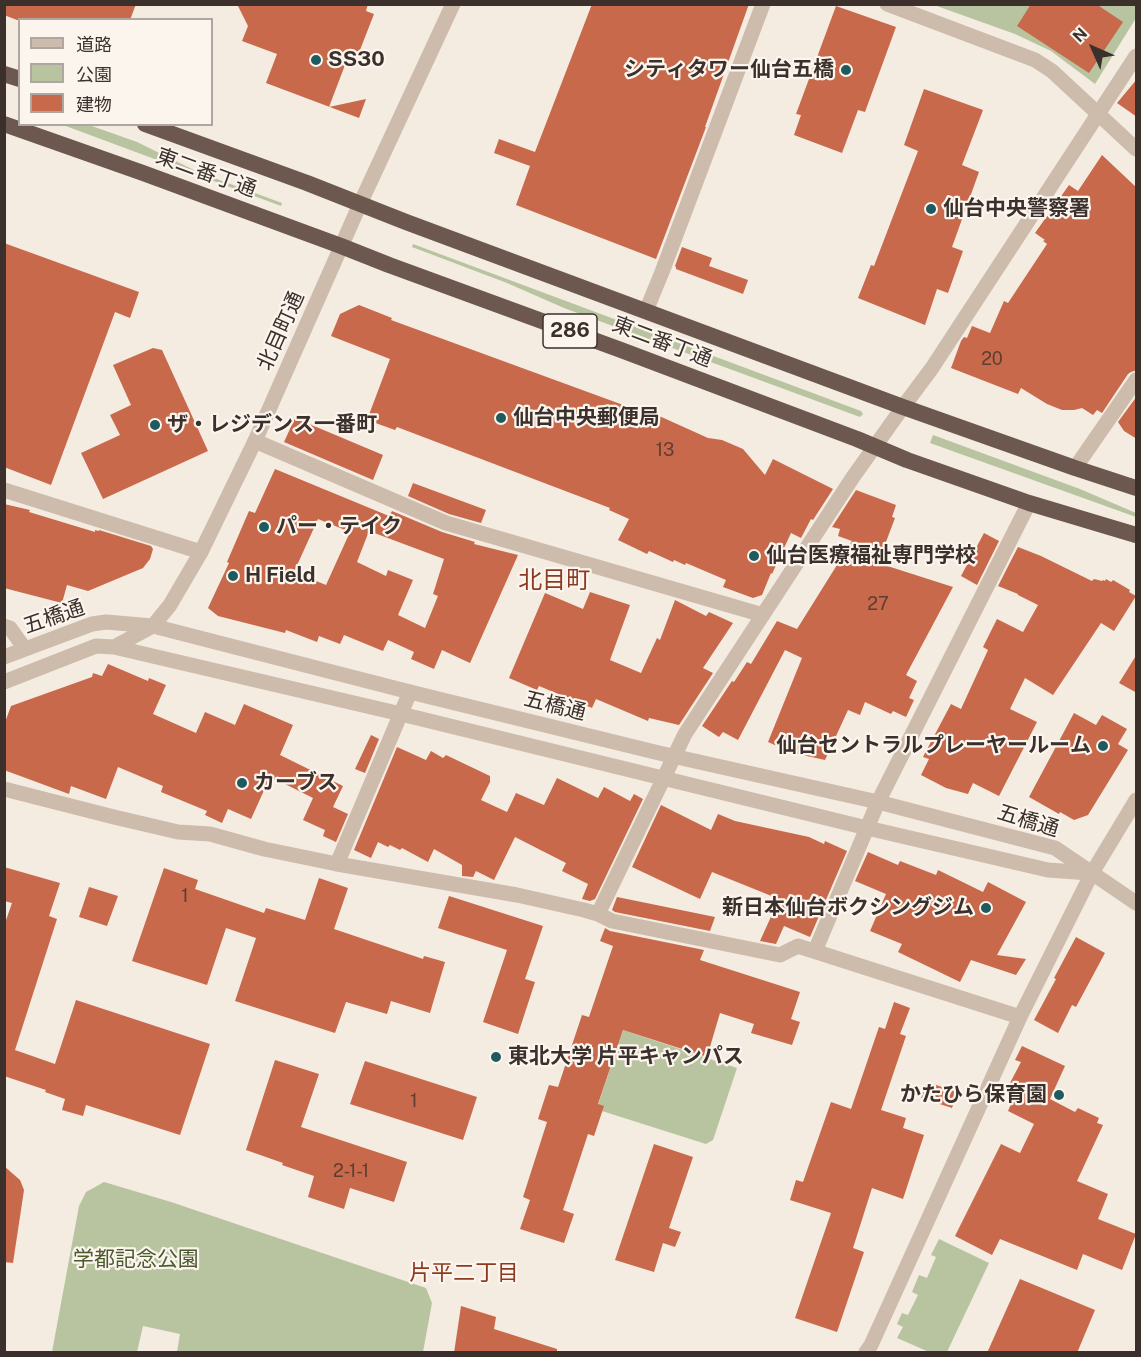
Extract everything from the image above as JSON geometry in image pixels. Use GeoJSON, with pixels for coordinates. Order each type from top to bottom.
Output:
{"type":"FeatureCollection","features":[{"type":"Feature","properties":{"kind":"highway","name":"東二番丁通"},"geometry":{"type":"LineString","coordinates":[[4,124],[632,354],[907,460],[1029,503],[1137,535]]}},
{"type":"Feature","properties":{"kind":"highway","name":"東二番丁通"},"geometry":{"type":"LineString","coordinates":[[150,126],[903,407],[1137,488]]}},
{"type":"Feature","properties":{"kind":"street","name":"北目町通"},"geometry":{"type":"LineString","coordinates":[[114,647],[153,626],[170,605],[201,552],[255,441],[360,204],[453,4]]}},
{"type":"Feature","properties":{"kind":"street"},"geometry":{"type":"LineString","coordinates":[[646,311],[763,4]]}},
{"type":"Feature","properties":{"kind":"street"},"geometry":{"type":"LineString","coordinates":[[887,4],[1035,60],[1052,71],[1137,149]]}},
{"type":"Feature","properties":{"kind":"street"},"geometry":{"type":"LineString","coordinates":[[598,914],[685,734],[853,477],[932,368],[1137,56]]}},
{"type":"Feature","properties":{"kind":"street"},"geometry":{"type":"LineString","coordinates":[[1075,468],[1137,380]]}},
{"type":"Feature","properties":{"kind":"street"},"geometry":{"type":"LineString","coordinates":[[255,441],[446,523],[763,615]]}},
{"type":"Feature","properties":{"kind":"street"},"geometry":{"type":"LineString","coordinates":[[4,490],[201,552]]}},
{"type":"Feature","properties":{"kind":"street"},"geometry":{"type":"LineString","coordinates":[[815,951],[878,802],[1029,503]]}},
{"type":"Feature","properties":{"kind":"street","name":"五橋通"},"geometry":{"type":"LineString","coordinates":[[4,657],[92,624],[119,622],[153,626],[410,692],[674,756],[878,802],[1055,848],[1092,873]]}},
{"type":"Feature","properties":{"kind":"street"},"geometry":{"type":"LineString","coordinates":[[4,626],[10,628],[25,649]]}},
{"type":"Feature","properties":{"kind":"street","name":"五橋通"},"geometry":{"type":"LineString","coordinates":[[4,682],[96,646],[114,647],[1048,870],[1092,873]]}},
{"type":"Feature","properties":{"kind":"street"},"geometry":{"type":"LineString","coordinates":[[337,864],[410,692]]}},
{"type":"Feature","properties":{"kind":"street"},"geometry":{"type":"LineString","coordinates":[[4,789],[178,832],[210,834],[264,849],[337,864],[517,895],[598,914],[612,921],[780,955],[798,946],[1020,1017]]}},
{"type":"Feature","properties":{"kind":"street"},"geometry":{"type":"LineString","coordinates":[[866,1353],[1020,1017],[1092,873],[1137,800]]}},
{"type":"Feature","properties":{"kind":"street"},"geometry":{"type":"LineString","coordinates":[[1092,873],[1137,903]]}},
{"type":"Feature","properties":{"kind":"green space"},"geometry":{"type":"Polygon","coordinates":[[[934,5],[1136,5],[1136,18],[1095,84],[1051,51],[1015,34],[934,5]]]}},
{"type":"Feature","properties":{"kind":"green space"},"geometry":{"type":"Polygon","coordinates":[[[66,126],[92,126],[137,142],[198,172],[282,203],[281,206],[66,126]]]}},
{"type":"Feature","properties":{"kind":"green space"},"geometry":{"type":"Polygon","coordinates":[[[413,244],[861,411],[863,414],[860,417],[564,308],[507,283],[412,247],[413,244]]]}},
{"type":"Feature","properties":{"kind":"green space"},"geometry":{"type":"Polygon","coordinates":[[[933,435],[1080,489],[1136,513],[1136,517],[930,443],[933,435]]]}},
{"type":"Feature","properties":{"kind":"green space"},"geometry":{"type":"Polygon","coordinates":[[[623,1030],[737,1068],[713,1140],[706,1144],[602,1111],[598,1105],[623,1030]]]}},
{"type":"Feature","properties":{"kind":"green space","name":"学都記念公園"},"geometry":{"type":"Polygon","coordinates":[[[104,1182],[171,1202],[426,1288],[432,1303],[423,1352],[177,1352],[180,1334],[143,1326],[137,1352],[52,1352],[79,1206],[86,1192],[104,1182]]]}},
{"type":"Feature","properties":{"kind":"green space"},"geometry":{"type":"Polygon","coordinates":[[[939,1239],[989,1263],[947,1352],[929,1352],[897,1338],[903,1327],[897,1324],[902,1313],[908,1315],[918,1295],[912,1292],[919,1275],[927,1278],[936,1257],[931,1255],[939,1239]]]}},
{"type":"Feature","properties":{"kind":"building"},"geometry":{"type":"Polygon","coordinates":[[[4,4],[136,4],[131,18],[18,18],[17,20],[4,15],[4,4]]]}},
{"type":"Feature","properties":{"kind":"building","name":"SS30"},"geometry":{"type":"Polygon","coordinates":[[[237,4],[368,4],[366,11],[374,14],[353,68],[345,65],[329,107],[266,83],[277,54],[242,41],[248,26],[237,4]]]}},
{"type":"Feature","properties":{"kind":"building"},"geometry":{"type":"Polygon","coordinates":[[[592,4],[749,4],[656,259],[516,205],[530,166],[494,153],[499,139],[535,152],[592,4]]]}},
{"type":"Feature","properties":{"kind":"building"},"geometry":{"type":"Polygon","coordinates":[[[1031,4],[1096,4],[1123,22],[1089,73],[1017,26],[1031,4]]]}},
{"type":"Feature","properties":{"kind":"building","name":"シティタワー仙台五橋"},"geometry":{"type":"Polygon","coordinates":[[[836,6],[896,27],[865,112],[858,110],[842,153],[794,135],[801,115],[796,114],[836,6]]]}},
{"type":"Feature","properties":{"kind":"building"},"geometry":{"type":"Polygon","coordinates":[[[1137,79],[1137,117],[1117,103],[1137,79]]]}},
{"type":"Feature","properties":{"kind":"building","name":"仙台中央警察署"},"geometry":{"type":"Polygon","coordinates":[[[924,89],[983,110],[962,165],[979,172],[952,247],[963,251],[948,293],[937,289],[925,325],[858,298],[871,265],[874,266],[918,151],[904,145],[924,89]]]}},
{"type":"Feature","properties":{"kind":"building"},"geometry":{"type":"Polygon","coordinates":[[[366,99],[359,118],[329,107],[366,99]]]}},
{"type":"Feature","properties":{"kind":"building"},"geometry":{"type":"Polygon","coordinates":[[[1102,155],[1137,188],[1137,370],[1128,374],[1102,413],[1097,410],[1093,415],[1082,408],[1062,410],[1047,404],[1021,388],[1018,394],[951,368],[961,341],[964,337],[967,338],[972,326],[990,333],[1004,301],[1008,303],[1047,244],[1035,233],[1069,185],[1078,191],[1102,155]]]}},
{"type":"Feature","properties":{"kind":"building"},"geometry":{"type":"Polygon","coordinates":[[[4,243],[139,292],[130,318],[115,312],[51,485],[4,467],[4,243]]]}},
{"type":"Feature","properties":{"kind":"building"},"geometry":{"type":"Polygon","coordinates":[[[682,247],[712,258],[709,266],[748,280],[743,294],[676,269],[682,247]]]}},
{"type":"Feature","properties":{"kind":"building"},"geometry":{"type":"Polygon","coordinates":[[[359,305],[392,318],[391,320],[656,417],[657,415],[708,438],[722,440],[743,449],[765,475],[773,459],[833,489],[813,520],[811,519],[801,538],[791,533],[762,595],[753,598],[723,587],[726,580],[686,563],[685,565],[674,560],[673,562],[649,551],[647,554],[618,540],[629,519],[609,510],[610,508],[397,427],[395,430],[367,420],[390,359],[331,336],[340,314],[359,305]]]}},
{"type":"Feature","properties":{"kind":"building","name":"ザ・レジデンス一番町"},"geometry":{"type":"Polygon","coordinates":[[[153,348],[162,350],[208,451],[103,499],[81,453],[120,435],[110,415],[131,405],[113,365],[153,348]]]}},
{"type":"Feature","properties":{"kind":"building"},"geometry":{"type":"Polygon","coordinates":[[[1137,396],[1137,439],[1124,431],[1118,422],[1137,396]]]}},
{"type":"Feature","properties":{"kind":"building"},"geometry":{"type":"Polygon","coordinates":[[[295,418],[383,455],[373,480],[284,442],[295,418]]]}},
{"type":"Feature","properties":{"kind":"building"},"geometry":{"type":"Polygon","coordinates":[[[275,469],[389,516],[392,511],[442,532],[475,542],[474,544],[518,555],[470,663],[442,650],[434,669],[411,659],[414,652],[388,640],[383,651],[344,635],[340,644],[319,636],[317,642],[286,630],[285,633],[218,616],[208,608],[229,563],[227,562],[249,511],[255,513],[275,469]],[[318,519],[294,572],[326,585],[350,532],[318,519]],[[369,531],[357,562],[386,576],[388,570],[413,580],[398,615],[425,628],[438,596],[433,594],[444,559],[369,531]]]}},
{"type":"Feature","properties":{"kind":"building"},"geometry":{"type":"Polygon","coordinates":[[[413,483],[486,510],[481,523],[449,514],[408,496],[413,483]]]}},
{"type":"Feature","properties":{"kind":"building"},"geometry":{"type":"Polygon","coordinates":[[[856,490],[896,505],[892,517],[895,518],[878,563],[953,587],[906,675],[917,681],[909,698],[914,700],[906,717],[893,711],[891,714],[865,702],[860,715],[848,710],[825,760],[793,753],[768,742],[802,658],[785,650],[738,740],[723,732],[719,737],[702,726],[732,681],[734,682],[747,662],[751,664],[777,621],[797,629],[852,541],[838,536],[840,529],[832,527],[856,490]]]}},
{"type":"Feature","properties":{"kind":"building"},"geometry":{"type":"Polygon","coordinates":[[[4,504],[30,510],[29,512],[95,532],[99,530],[151,546],[153,549],[150,559],[143,568],[88,591],[67,585],[62,603],[4,588],[4,504]]]}},
{"type":"Feature","properties":{"kind":"building"},"geometry":{"type":"Polygon","coordinates":[[[984,533],[999,541],[977,585],[961,576],[984,533]]]}},
{"type":"Feature","properties":{"kind":"building"},"geometry":{"type":"Polygon","coordinates":[[[1018,547],[1092,581],[1094,579],[1105,581],[1106,579],[1111,582],[1113,580],[1136,596],[1114,631],[1101,623],[1053,695],[1025,678],[1010,709],[1037,722],[999,796],[973,783],[968,794],[946,788],[921,775],[929,759],[923,757],[951,704],[961,709],[988,650],[983,647],[997,619],[1023,632],[1038,605],[998,586],[1018,547]]]}},
{"type":"Feature","properties":{"kind":"building"},"geometry":{"type":"Polygon","coordinates":[[[590,592],[630,605],[610,660],[641,673],[657,638],[660,640],[675,600],[706,616],[709,612],[733,623],[703,668],[713,673],[679,725],[649,718],[648,721],[596,699],[592,708],[539,686],[537,690],[509,678],[545,593],[583,609],[590,592]]]}},
{"type":"Feature","properties":{"kind":"building"},"geometry":{"type":"Polygon","coordinates":[[[1137,654],[1137,693],[1119,683],[1137,654]]]}},
{"type":"Feature","properties":{"kind":"building"},"geometry":{"type":"Polygon","coordinates":[[[108,664],[148,681],[149,678],[166,685],[153,714],[196,733],[205,712],[235,725],[244,704],[293,725],[280,755],[343,786],[333,807],[348,814],[336,842],[323,836],[325,830],[303,820],[313,798],[275,779],[271,788],[266,786],[251,819],[228,809],[222,823],[205,815],[207,811],[161,792],[163,786],[118,767],[106,799],[71,786],[69,794],[4,770],[4,725],[11,706],[92,677],[93,673],[102,676],[108,664]]]}},
{"type":"Feature","properties":{"kind":"building"},"geometry":{"type":"Polygon","coordinates":[[[1074,713],[1096,725],[1102,715],[1127,729],[1118,744],[1128,750],[1088,815],[1074,820],[1029,797],[1074,713]]]}},
{"type":"Feature","properties":{"kind":"building"},"geometry":{"type":"Polygon","coordinates":[[[371,735],[379,739],[365,773],[355,769],[371,735]]]}},
{"type":"Feature","properties":{"kind":"building"},"geometry":{"type":"Polygon","coordinates":[[[397,747],[426,760],[431,751],[443,758],[446,755],[490,776],[490,782],[481,800],[507,812],[516,793],[544,805],[557,778],[598,798],[604,787],[630,801],[634,794],[643,799],[595,899],[590,901],[582,899],[588,884],[562,871],[566,863],[515,837],[494,880],[476,871],[473,877],[462,876],[462,865],[434,849],[428,862],[402,848],[400,850],[390,845],[388,847],[378,842],[371,858],[354,850],[397,747]]]}},
{"type":"Feature","properties":{"kind":"building"},"geometry":{"type":"Polygon","coordinates":[[[661,805],[711,830],[718,814],[735,821],[809,837],[824,844],[825,841],[847,851],[810,937],[784,926],[776,944],[760,941],[779,899],[712,872],[700,899],[632,867],[661,805]]]}},
{"type":"Feature","properties":{"kind":"building"},"geometry":{"type":"Polygon","coordinates":[[[868,852],[898,865],[900,861],[936,875],[938,870],[983,892],[988,882],[1026,902],[997,955],[1026,959],[1016,975],[971,960],[960,982],[898,952],[902,944],[870,931],[886,894],[855,881],[868,852]]]}},
{"type":"Feature","properties":{"kind":"building"},"geometry":{"type":"Polygon","coordinates":[[[4,867],[60,883],[49,916],[57,919],[15,1050],[55,1064],[76,1000],[210,1044],[180,1135],[86,1105],[83,1116],[62,1110],[65,1099],[4,1076],[4,926],[12,903],[4,901],[4,867]]]}},
{"type":"Feature","properties":{"kind":"building"},"geometry":{"type":"Polygon","coordinates":[[[164,868],[198,880],[195,889],[264,913],[266,908],[305,920],[319,878],[348,888],[334,929],[423,959],[424,956],[445,962],[430,1013],[391,1001],[387,1014],[346,1002],[335,1033],[235,1001],[256,938],[226,928],[207,985],[132,961],[164,868]]]}},
{"type":"Feature","properties":{"kind":"building"},"geometry":{"type":"Polygon","coordinates":[[[89,887],[118,896],[107,926],[79,917],[89,887]]]}},
{"type":"Feature","properties":{"kind":"building"},"geometry":{"type":"Polygon","coordinates":[[[449,896],[543,926],[525,979],[535,982],[518,1034],[483,1022],[507,950],[438,928],[449,896]]]}},
{"type":"Feature","properties":{"kind":"building"},"geometry":{"type":"Polygon","coordinates":[[[617,897],[715,917],[710,931],[615,912],[612,910],[617,897]]]}},
{"type":"Feature","properties":{"kind":"building"},"geometry":{"type":"Polygon","coordinates":[[[605,928],[610,931],[704,950],[700,960],[800,992],[791,1019],[800,1022],[792,1045],[751,1033],[754,1024],[720,1013],[707,1057],[623,1030],[598,1104],[604,1106],[594,1136],[588,1134],[563,1210],[574,1214],[564,1243],[520,1229],[530,1200],[523,1197],[547,1122],[538,1119],[549,1085],[558,1087],[582,1015],[589,1017],[613,946],[600,941],[605,928]]]}},
{"type":"Feature","properties":{"kind":"building"},"geometry":{"type":"Polygon","coordinates":[[[1076,937],[1105,953],[1076,1007],[1072,1005],[1058,1033],[1034,1020],[1076,937]]]}},
{"type":"Feature","properties":{"kind":"building"},"geometry":{"type":"Polygon","coordinates":[[[894,1002],[910,1008],[900,1034],[906,1036],[881,1110],[906,1118],[903,1128],[924,1135],[903,1199],[872,1188],[853,1248],[864,1252],[837,1332],[795,1318],[831,1213],[790,1200],[796,1180],[803,1182],[831,1102],[851,1109],[879,1027],[885,1029],[894,1002]]]}},
{"type":"Feature","properties":{"kind":"building"},"geometry":{"type":"Polygon","coordinates":[[[1022,1046],[1065,1066],[1050,1099],[1075,1112],[1078,1108],[1099,1118],[1097,1123],[1103,1125],[1077,1181],[1108,1194],[1098,1219],[1136,1234],[1122,1270],[1083,1254],[1077,1270],[1000,1239],[992,1255],[955,1236],[1001,1144],[1020,1153],[1034,1124],[1008,1111],[1019,1086],[1010,1083],[1021,1062],[1015,1060],[1022,1046]]]}},
{"type":"Feature","properties":{"kind":"building"},"geometry":{"type":"Polygon","coordinates":[[[275,1060],[319,1074],[301,1127],[407,1162],[394,1202],[350,1188],[344,1209],[308,1197],[314,1176],[246,1150],[275,1060]]]}},
{"type":"Feature","properties":{"kind":"building"},"geometry":{"type":"Polygon","coordinates":[[[365,1061],[477,1097],[463,1140],[350,1104],[365,1061]]]}},
{"type":"Feature","properties":{"kind":"building"},"geometry":{"type":"Polygon","coordinates":[[[927,1082],[957,1092],[952,1108],[921,1098],[927,1082]]]}},
{"type":"Feature","properties":{"kind":"building"},"geometry":{"type":"Polygon","coordinates":[[[654,1144],[693,1157],[669,1228],[681,1232],[675,1247],[663,1243],[654,1272],[615,1260],[654,1144]]]}},
{"type":"Feature","properties":{"kind":"building"},"geometry":{"type":"Polygon","coordinates":[[[4,1166],[20,1180],[24,1190],[13,1263],[4,1262],[4,1166]]]}},
{"type":"Feature","properties":{"kind":"building"},"geometry":{"type":"Polygon","coordinates":[[[1020,1279],[1095,1310],[1077,1353],[987,1353],[1020,1279]]]}},
{"type":"Feature","properties":{"kind":"building"},"geometry":{"type":"Polygon","coordinates":[[[461,1306],[496,1317],[494,1329],[557,1349],[557,1353],[454,1353],[461,1306]]]}},
{"type":"Feature","properties":{"kind":"place","name":"SS30"},"geometry":{"type":"Point","coordinates":[316,60]}},
{"type":"Feature","properties":{"kind":"place","name":"シティタワー仙台五橋"},"geometry":{"type":"Point","coordinates":[846,70]}},
{"type":"Feature","properties":{"kind":"place","name":"仙台中央警察署"},"geometry":{"type":"Point","coordinates":[931,209]}},
{"type":"Feature","properties":{"kind":"place","name":"仙台中央郵便局"},"geometry":{"type":"Point","coordinates":[501,418]}},
{"type":"Feature","properties":{"kind":"place","name":"ザ・レジデンス一番町"},"geometry":{"type":"Point","coordinates":[155,425]}},
{"type":"Feature","properties":{"kind":"place","name":"パー・テイク"},"geometry":{"type":"Point","coordinates":[264,527]}},
{"type":"Feature","properties":{"kind":"place","name":"仙台医療福祉専門学校"},"geometry":{"type":"Point","coordinates":[754,556]}},
{"type":"Feature","properties":{"kind":"place","name":"H Field"},"geometry":{"type":"Point","coordinates":[233,576]}},
{"type":"Feature","properties":{"kind":"place","name":"仙台セントラルプレーヤールーム"},"geometry":{"type":"Point","coordinates":[1103,746]}},
{"type":"Feature","properties":{"kind":"place","name":"カーブス"},"geometry":{"type":"Point","coordinates":[242,783]}},
{"type":"Feature","properties":{"kind":"place","name":"新日本仙台ボクシングジム"},"geometry":{"type":"Point","coordinates":[986,908]}},
{"type":"Feature","properties":{"kind":"place","name":"東北大学 片平キャンパス"},"geometry":{"type":"Point","coordinates":[496,1057]}},
{"type":"Feature","properties":{"kind":"place","name":"かたひら保育園"},"geometry":{"type":"Point","coordinates":[1059,1095]}},
{"type":"Feature","properties":{"kind":"district","name":"北目町"},"geometry":{"type":"Point","coordinates":[554,581]}},
{"type":"Feature","properties":{"kind":"district","name":"片平二丁目"},"geometry":{"type":"Point","coordinates":[464,1273]}}]}
